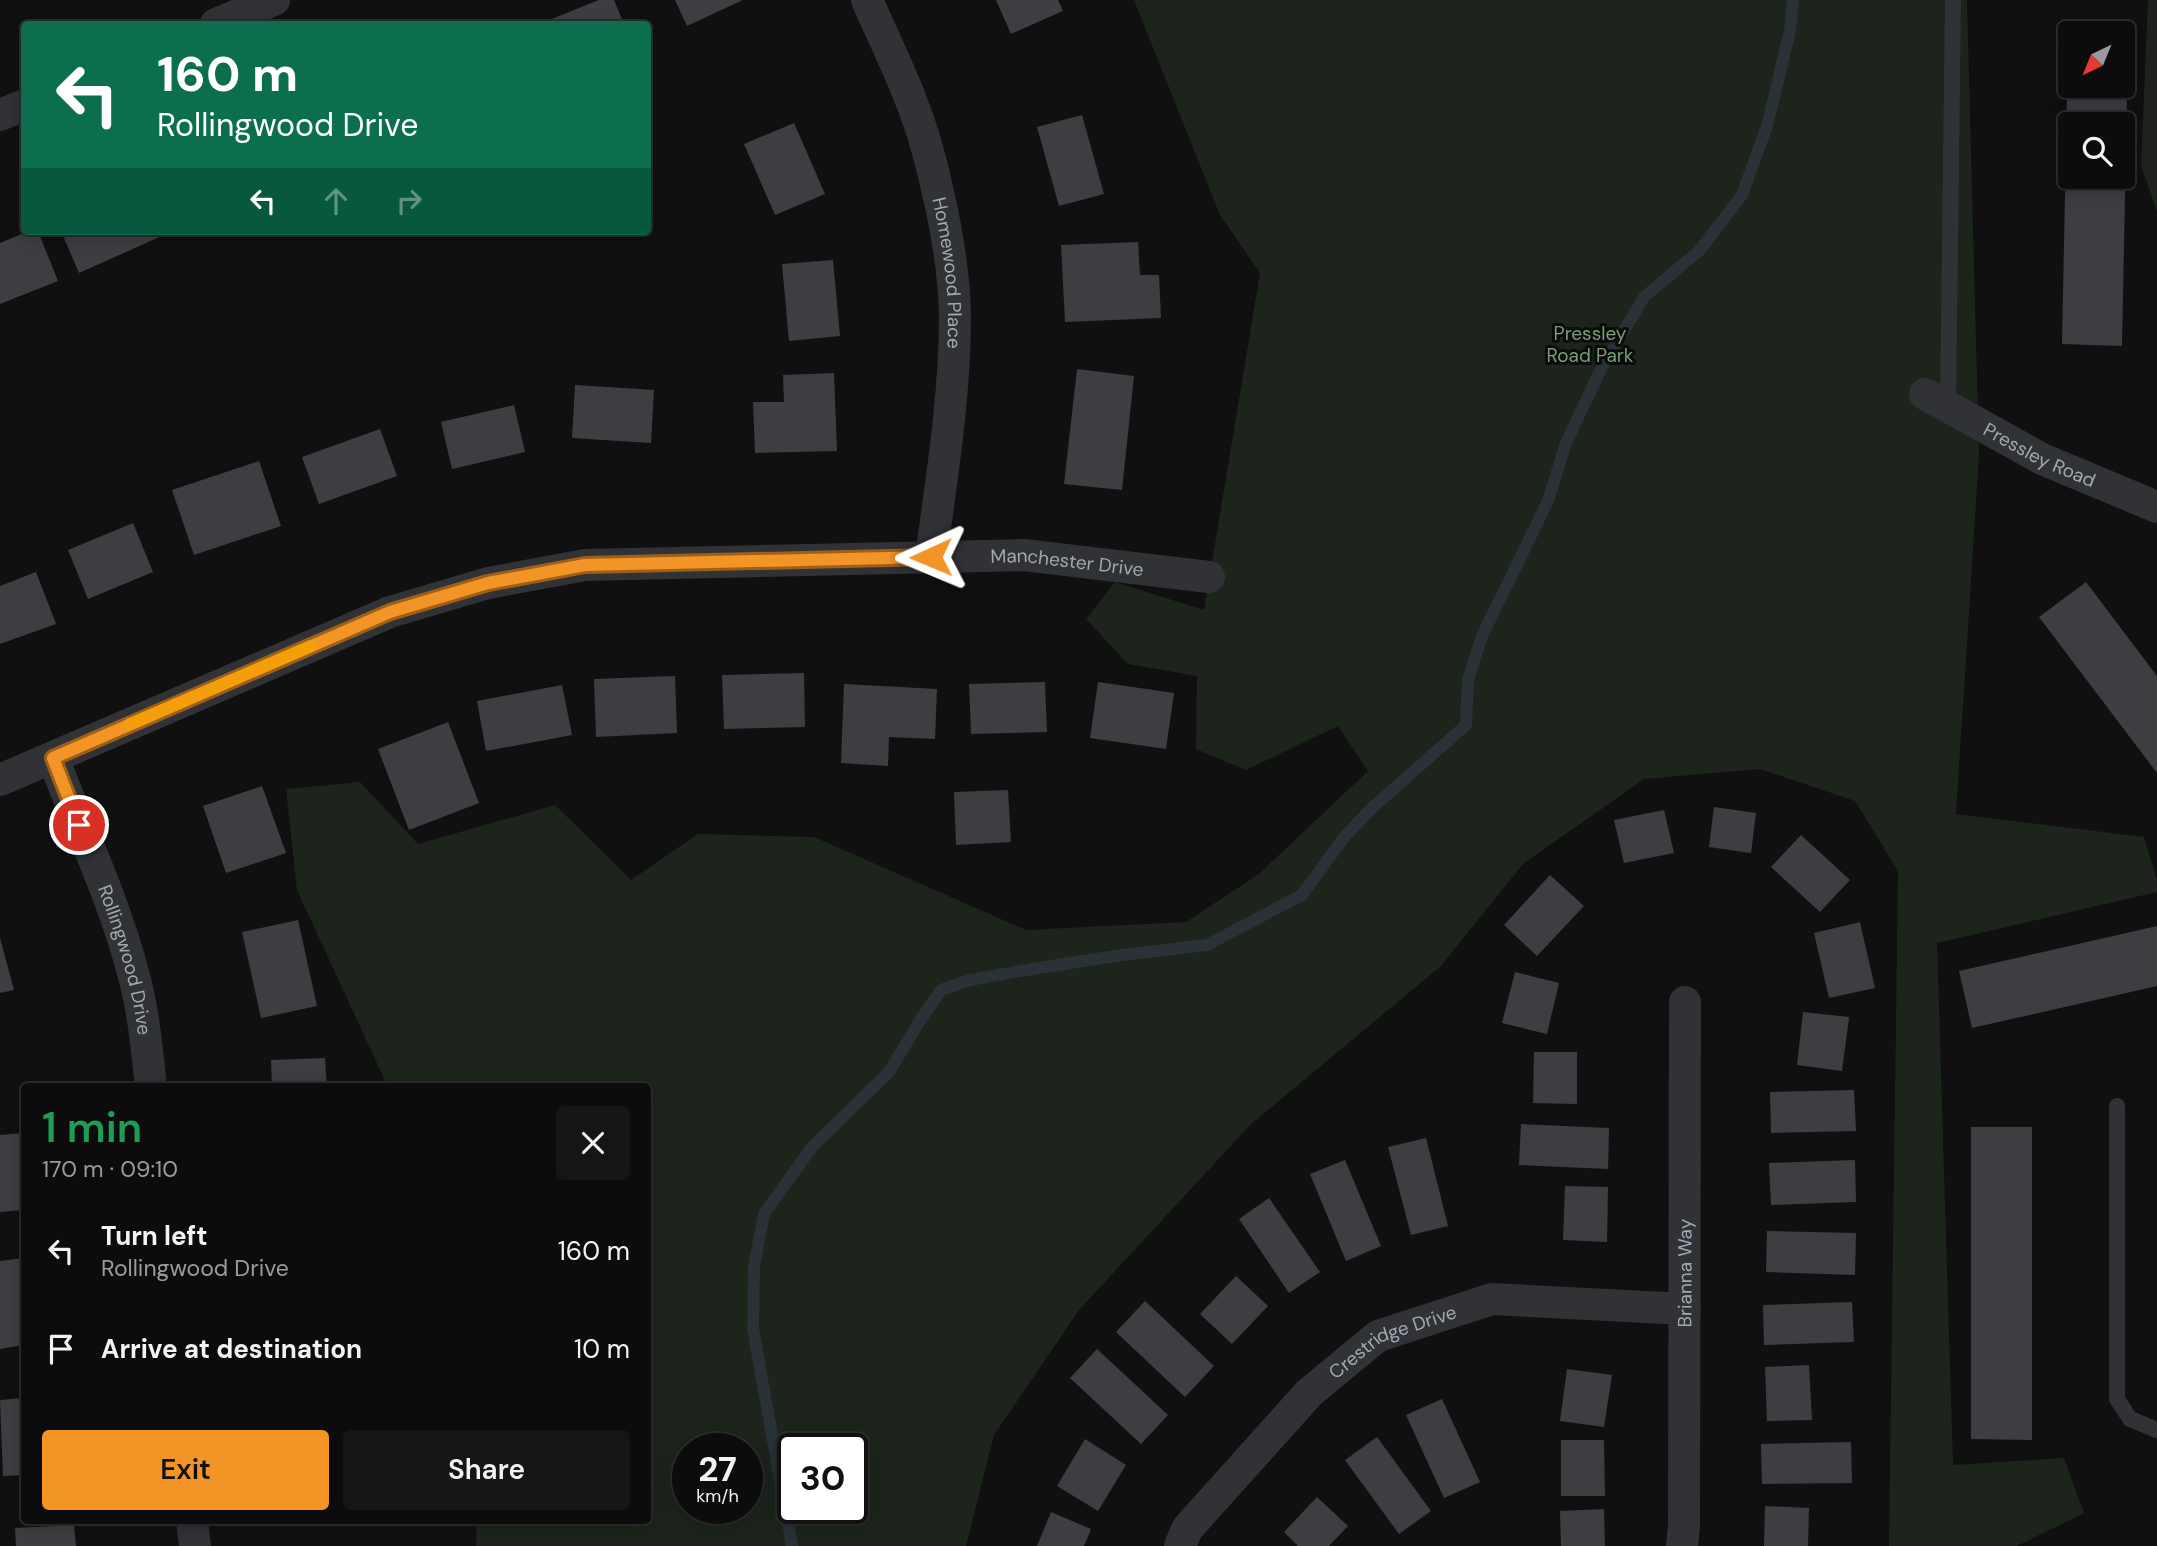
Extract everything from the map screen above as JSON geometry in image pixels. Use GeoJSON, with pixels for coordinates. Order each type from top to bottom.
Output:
{"type":"FeatureCollection","features":[{"type":"Feature","properties":{"kind":"street"},"geometry":{"type":"LineString","coordinates":[[223,21],[274,0]]}},
{"type":"Feature","properties":{"kind":"street","name":"Homewood Place"},"geometry":{"type":"LineString","coordinates":[[867,0],[926,145],[947,240],[955,312],[953,397],[931,557]]}},
{"type":"Feature","properties":{"kind":"street"},"geometry":{"type":"LineString","coordinates":[[0,115],[21,106]]}},
{"type":"Feature","properties":{"kind":"street","name":"Pressley Road"},"geometry":{"type":"LineString","coordinates":[[1937,401],[2042,459],[2157,507]]}},
{"type":"Feature","properties":{"kind":"street","name":"Manchester Drive"},"geometry":{"type":"LineString","coordinates":[[0,780],[390,612],[488,583],[585,565],[1024,555],[1209,577]]}},
{"type":"Feature","properties":{"kind":"street","name":"Rollingwood Drive"},"geometry":{"type":"LineString","coordinates":[[53,758],[114,915],[136,981],[151,1083]]}},
{"type":"Feature","properties":{"kind":"street","name":"Brianna Way"},"geometry":{"type":"LineString","coordinates":[[1682,1546],[1685,1002]]}},
{"type":"Feature","properties":{"kind":"street","name":"Crestridge Drive"},"geometry":{"type":"LineString","coordinates":[[1180,1546],[1188,1528],[1309,1393],[1378,1336],[1492,1299],[1685,1309]]}},
{"type":"Feature","properties":{"kind":"street"},"geometry":{"type":"LineString","coordinates":[[192,1524],[195,1546]]}},
{"type":"Feature","properties":{"kind":"lane"},"geometry":{"type":"LineString","coordinates":[[1937,401],[1952,0]]}},
{"type":"Feature","properties":{"kind":"lane"},"geometry":{"type":"LineString","coordinates":[[2117,1106],[2117,1399],[2130,1419],[2157,1430]]}},
{"type":"Feature","properties":{"kind":"green space","name":"Pressley Road Park"},"geometry":{"type":"Polygon","coordinates":[[[1134,0],[1967,0],[1979,456],[1956,814],[2144,837],[2157,880],[2157,892],[1937,943],[1953,1465],[2064,1458],[2084,1513],[2017,1546],[1889,1546],[1898,871],[1855,801],[1760,769],[1644,779],[1523,864],[1440,967],[1251,1124],[1079,1310],[994,1435],[966,1546],[476,1546],[477,1524],[651,1524],[651,1083],[386,1083],[297,890],[286,789],[360,782],[418,844],[555,805],[631,880],[698,834],[814,837],[1026,930],[1186,922],[1259,874],[1368,771],[1338,726],[1246,770],[1196,749],[1197,676],[1128,664],[1086,619],[1115,582],[1204,610],[1260,273],[1220,215],[1134,0]]]}},
{"type":"Feature","properties":{"kind":"green space"},"geometry":{"type":"Polygon","coordinates":[[[2148,0],[2157,0],[2157,211],[2141,166],[2148,0]]]}},
{"type":"Feature","properties":{"kind":"building"},"geometry":{"type":"Polygon","coordinates":[[[599,0],[614,0],[623,21],[546,21],[599,0]]]}},
{"type":"Feature","properties":{"kind":"building"},"geometry":{"type":"Polygon","coordinates":[[[675,0],[743,0],[687,26],[675,0]]]}},
{"type":"Feature","properties":{"kind":"building"},"geometry":{"type":"Polygon","coordinates":[[[996,0],[1058,0],[1063,11],[1011,34],[996,0]]]}},
{"type":"Feature","properties":{"kind":"building"},"geometry":{"type":"Polygon","coordinates":[[[2067,98],[2127,98],[2127,112],[2067,112],[2067,98]]]}},
{"type":"Feature","properties":{"kind":"building"},"geometry":{"type":"Polygon","coordinates":[[[1082,115],[1104,194],[1059,206],[1037,127],[1082,115]]]}},
{"type":"Feature","properties":{"kind":"building"},"geometry":{"type":"Polygon","coordinates":[[[794,123],[825,194],[775,215],[744,144],[794,123]]]}},
{"type":"Feature","properties":{"kind":"building"},"geometry":{"type":"Polygon","coordinates":[[[2065,189],[2125,189],[2122,346],[2062,344],[2065,189]]]}},
{"type":"Feature","properties":{"kind":"building"},"geometry":{"type":"Polygon","coordinates":[[[21,234],[40,235],[58,281],[0,304],[0,243],[21,234]]]}},
{"type":"Feature","properties":{"kind":"building"},"geometry":{"type":"Polygon","coordinates":[[[63,235],[164,235],[79,273],[63,235]]]}},
{"type":"Feature","properties":{"kind":"building"},"geometry":{"type":"Polygon","coordinates":[[[1138,242],[1140,275],[1159,275],[1161,318],[1065,322],[1061,245],[1138,242]]]}},
{"type":"Feature","properties":{"kind":"building"},"geometry":{"type":"Polygon","coordinates":[[[833,260],[840,336],[789,341],[782,264],[833,260]]]}},
{"type":"Feature","properties":{"kind":"building"},"geometry":{"type":"Polygon","coordinates":[[[1077,369],[1134,376],[1122,490],[1064,484],[1077,369]]]}},
{"type":"Feature","properties":{"kind":"building"},"geometry":{"type":"Polygon","coordinates":[[[834,373],[837,451],[755,453],[753,402],[784,402],[783,375],[834,373]]]}},
{"type":"Feature","properties":{"kind":"building"},"geometry":{"type":"Polygon","coordinates":[[[575,385],[654,390],[651,443],[572,438],[575,385]]]}},
{"type":"Feature","properties":{"kind":"building"},"geometry":{"type":"Polygon","coordinates":[[[514,405],[525,452],[452,469],[441,422],[514,405]]]}},
{"type":"Feature","properties":{"kind":"building"},"geometry":{"type":"Polygon","coordinates":[[[380,429],[397,476],[319,504],[302,457],[380,429]]]}},
{"type":"Feature","properties":{"kind":"building"},"geometry":{"type":"Polygon","coordinates":[[[259,461],[281,526],[194,555],[172,490],[259,461]]]}},
{"type":"Feature","properties":{"kind":"building"},"geometry":{"type":"Polygon","coordinates":[[[133,523],[153,572],[88,599],[68,550],[133,523]]]}},
{"type":"Feature","properties":{"kind":"building"},"geometry":{"type":"Polygon","coordinates":[[[36,572],[56,624],[0,644],[0,586],[36,572]]]}},
{"type":"Feature","properties":{"kind":"building"},"geometry":{"type":"Polygon","coordinates":[[[2086,582],[2157,676],[2157,773],[2039,617],[2086,582]]]}},
{"type":"Feature","properties":{"kind":"building"},"geometry":{"type":"Polygon","coordinates":[[[804,673],[805,727],[724,729],[722,675],[804,673]]]}},
{"type":"Feature","properties":{"kind":"building"},"geometry":{"type":"Polygon","coordinates":[[[675,676],[677,733],[596,737],[594,679],[675,676]]]}},
{"type":"Feature","properties":{"kind":"building"},"geometry":{"type":"Polygon","coordinates":[[[1045,682],[1047,732],[971,734],[969,684],[1045,682]]]}},
{"type":"Feature","properties":{"kind":"building"},"geometry":{"type":"Polygon","coordinates":[[[1098,682],[1174,693],[1166,749],[1090,738],[1098,682]]]}},
{"type":"Feature","properties":{"kind":"building"},"geometry":{"type":"Polygon","coordinates":[[[844,684],[937,689],[935,739],[889,737],[888,766],[841,763],[844,684]]]}},
{"type":"Feature","properties":{"kind":"building"},"geometry":{"type":"Polygon","coordinates":[[[562,685],[572,735],[486,751],[477,701],[562,685]]]}},
{"type":"Feature","properties":{"kind":"building"},"geometry":{"type":"Polygon","coordinates":[[[448,722],[479,803],[409,830],[378,749],[448,722]]]}},
{"type":"Feature","properties":{"kind":"building"},"geometry":{"type":"Polygon","coordinates":[[[262,786],[286,853],[226,873],[203,806],[262,786]]]}},
{"type":"Feature","properties":{"kind":"building"},"geometry":{"type":"Polygon","coordinates":[[[1008,790],[1011,842],[956,845],[954,792],[1008,790]]]}},
{"type":"Feature","properties":{"kind":"building"},"geometry":{"type":"Polygon","coordinates":[[[1714,807],[1756,813],[1751,853],[1709,847],[1714,807]]]}},
{"type":"Feature","properties":{"kind":"building"},"geometry":{"type":"Polygon","coordinates":[[[1664,810],[1674,853],[1624,863],[1614,820],[1664,810]]]}},
{"type":"Feature","properties":{"kind":"building"},"geometry":{"type":"Polygon","coordinates":[[[1801,835],[1850,880],[1820,912],[1771,867],[1801,835]]]}},
{"type":"Feature","properties":{"kind":"building"},"geometry":{"type":"Polygon","coordinates":[[[1550,875],[1584,906],[1537,956],[1504,925],[1550,875]]]}},
{"type":"Feature","properties":{"kind":"building"},"geometry":{"type":"Polygon","coordinates":[[[298,920],[317,1006],[261,1018],[242,932],[298,920]]]}},
{"type":"Feature","properties":{"kind":"building"},"geometry":{"type":"Polygon","coordinates":[[[1860,922],[1875,988],[1829,998],[1814,933],[1860,922]]]}},
{"type":"Feature","properties":{"kind":"building"},"geometry":{"type":"Polygon","coordinates":[[[2157,926],[2157,986],[1972,1028],[1959,971],[2157,926]]]}},
{"type":"Feature","properties":{"kind":"building"},"geometry":{"type":"Polygon","coordinates":[[[0,938],[14,990],[0,993],[0,938]]]}},
{"type":"Feature","properties":{"kind":"building"},"geometry":{"type":"Polygon","coordinates":[[[1515,972],[1559,983],[1547,1034],[1502,1023],[1515,972]]]}},
{"type":"Feature","properties":{"kind":"building"},"geometry":{"type":"Polygon","coordinates":[[[1803,1012],[1849,1017],[1842,1071],[1797,1065],[1803,1012]]]}},
{"type":"Feature","properties":{"kind":"building"},"geometry":{"type":"Polygon","coordinates":[[[1534,1052],[1577,1052],[1577,1104],[1533,1103],[1534,1052]]]}},
{"type":"Feature","properties":{"kind":"building"},"geometry":{"type":"Polygon","coordinates":[[[325,1058],[327,1083],[272,1083],[271,1060],[325,1058]]]}},
{"type":"Feature","properties":{"kind":"building"},"geometry":{"type":"Polygon","coordinates":[[[1854,1090],[1856,1131],[1771,1133],[1770,1092],[1854,1090]]]}},
{"type":"Feature","properties":{"kind":"building"},"geometry":{"type":"Polygon","coordinates":[[[1521,1124],[1609,1128],[1608,1169],[1519,1165],[1521,1124]]]}},
{"type":"Feature","properties":{"kind":"building"},"geometry":{"type":"Polygon","coordinates":[[[1971,1127],[2032,1127],[2032,1440],[1971,1439],[1971,1127]]]}},
{"type":"Feature","properties":{"kind":"building"},"geometry":{"type":"Polygon","coordinates":[[[21,1133],[21,1210],[0,1212],[0,1135],[21,1133]]]}},
{"type":"Feature","properties":{"kind":"building"},"geometry":{"type":"Polygon","coordinates":[[[1426,1138],[1448,1226],[1411,1235],[1388,1147],[1426,1138]]]}},
{"type":"Feature","properties":{"kind":"building"},"geometry":{"type":"Polygon","coordinates":[[[1345,1160],[1381,1246],[1346,1261],[1310,1174],[1345,1160]]]}},
{"type":"Feature","properties":{"kind":"building"},"geometry":{"type":"Polygon","coordinates":[[[1855,1160],[1856,1202],[1771,1205],[1769,1163],[1855,1160]]]}},
{"type":"Feature","properties":{"kind":"building"},"geometry":{"type":"Polygon","coordinates":[[[1565,1186],[1608,1187],[1607,1242],[1563,1240],[1565,1186]]]}},
{"type":"Feature","properties":{"kind":"building"},"geometry":{"type":"Polygon","coordinates":[[[1269,1198],[1320,1272],[1289,1293],[1239,1219],[1269,1198]]]}},
{"type":"Feature","properties":{"kind":"building"},"geometry":{"type":"Polygon","coordinates":[[[1767,1231],[1856,1233],[1855,1275],[1766,1272],[1767,1231]]]}},
{"type":"Feature","properties":{"kind":"building"},"geometry":{"type":"Polygon","coordinates":[[[21,1258],[21,1346],[0,1349],[0,1261],[21,1258]]]}},
{"type":"Feature","properties":{"kind":"building"},"geometry":{"type":"Polygon","coordinates":[[[1236,1276],[1268,1306],[1232,1344],[1200,1314],[1236,1276]]]}},
{"type":"Feature","properties":{"kind":"building"},"geometry":{"type":"Polygon","coordinates":[[[1145,1301],[1214,1366],[1185,1397],[1116,1332],[1145,1301]]]}},
{"type":"Feature","properties":{"kind":"building"},"geometry":{"type":"Polygon","coordinates":[[[1852,1302],[1854,1342],[1764,1345],[1763,1305],[1852,1302]]]}},
{"type":"Feature","properties":{"kind":"building"},"geometry":{"type":"Polygon","coordinates":[[[1097,1349],[1168,1415],[1141,1444],[1070,1378],[1097,1349]]]}},
{"type":"Feature","properties":{"kind":"building"},"geometry":{"type":"Polygon","coordinates":[[[1809,1365],[1812,1420],[1767,1421],[1765,1367],[1809,1365]]]}},
{"type":"Feature","properties":{"kind":"building"},"geometry":{"type":"Polygon","coordinates":[[[1567,1369],[1612,1375],[1604,1427],[1560,1421],[1567,1369]]]}},
{"type":"Feature","properties":{"kind":"building"},"geometry":{"type":"Polygon","coordinates":[[[21,1398],[21,1475],[3,1476],[0,1400],[21,1398]]]}},
{"type":"Feature","properties":{"kind":"building"},"geometry":{"type":"Polygon","coordinates":[[[1442,1399],[1480,1482],[1444,1498],[1406,1415],[1442,1399]]]}},
{"type":"Feature","properties":{"kind":"building"},"geometry":{"type":"Polygon","coordinates":[[[1377,1437],[1431,1511],[1399,1534],[1345,1460],[1377,1437]]]}},
{"type":"Feature","properties":{"kind":"building"},"geometry":{"type":"Polygon","coordinates":[[[1085,1439],[1126,1465],[1098,1511],[1057,1486],[1085,1439]]]}},
{"type":"Feature","properties":{"kind":"building"},"geometry":{"type":"Polygon","coordinates":[[[1561,1440],[1604,1440],[1605,1496],[1561,1496],[1561,1440]]]}},
{"type":"Feature","properties":{"kind":"building"},"geometry":{"type":"Polygon","coordinates":[[[1851,1442],[1852,1483],[1762,1484],[1761,1444],[1851,1442]]]}},
{"type":"Feature","properties":{"kind":"building"},"geometry":{"type":"Polygon","coordinates":[[[1317,1497],[1348,1526],[1329,1546],[1298,1546],[1284,1532],[1317,1497]]]}},
{"type":"Feature","properties":{"kind":"building"},"geometry":{"type":"Polygon","coordinates":[[[1765,1506],[1809,1508],[1808,1546],[1764,1546],[1765,1506]]]}},
{"type":"Feature","properties":{"kind":"building"},"geometry":{"type":"Polygon","coordinates":[[[1604,1509],[1605,1546],[1561,1546],[1560,1511],[1604,1509]]]}},
{"type":"Feature","properties":{"kind":"building"},"geometry":{"type":"Polygon","coordinates":[[[1051,1512],[1091,1529],[1084,1546],[1037,1546],[1051,1512]]]}},
{"type":"Feature","properties":{"kind":"building"},"geometry":{"type":"Polygon","coordinates":[[[74,1525],[76,1546],[16,1546],[15,1528],[74,1525]]]}},
{"type":"Feature","properties":{"kind":"waterway"},"geometry":{"type":"LineString","coordinates":[[792,1546],[753,1329],[754,1266],[764,1214],[812,1147],[889,1072],[941,990],[970,980],[1032,969],[1207,945],[1302,895],[1345,836],[1372,808],[1466,725],[1468,680],[1482,636],[1548,501],[1566,443],[1602,367],[1644,297],[1699,251],[1742,195],[1767,126],[1790,31],[1793,0]]}},
{"type":"Feature","properties":{"kind":"slow traffic"},"geometry":{"type":"LineString","coordinates":[[130,724],[311,646]]}},
{"type":"Feature","properties":{"kind":"route"},"geometry":{"type":"LineString","coordinates":[[79,825],[53,758],[390,612],[488,583],[585,565],[931,557]]}}]}
